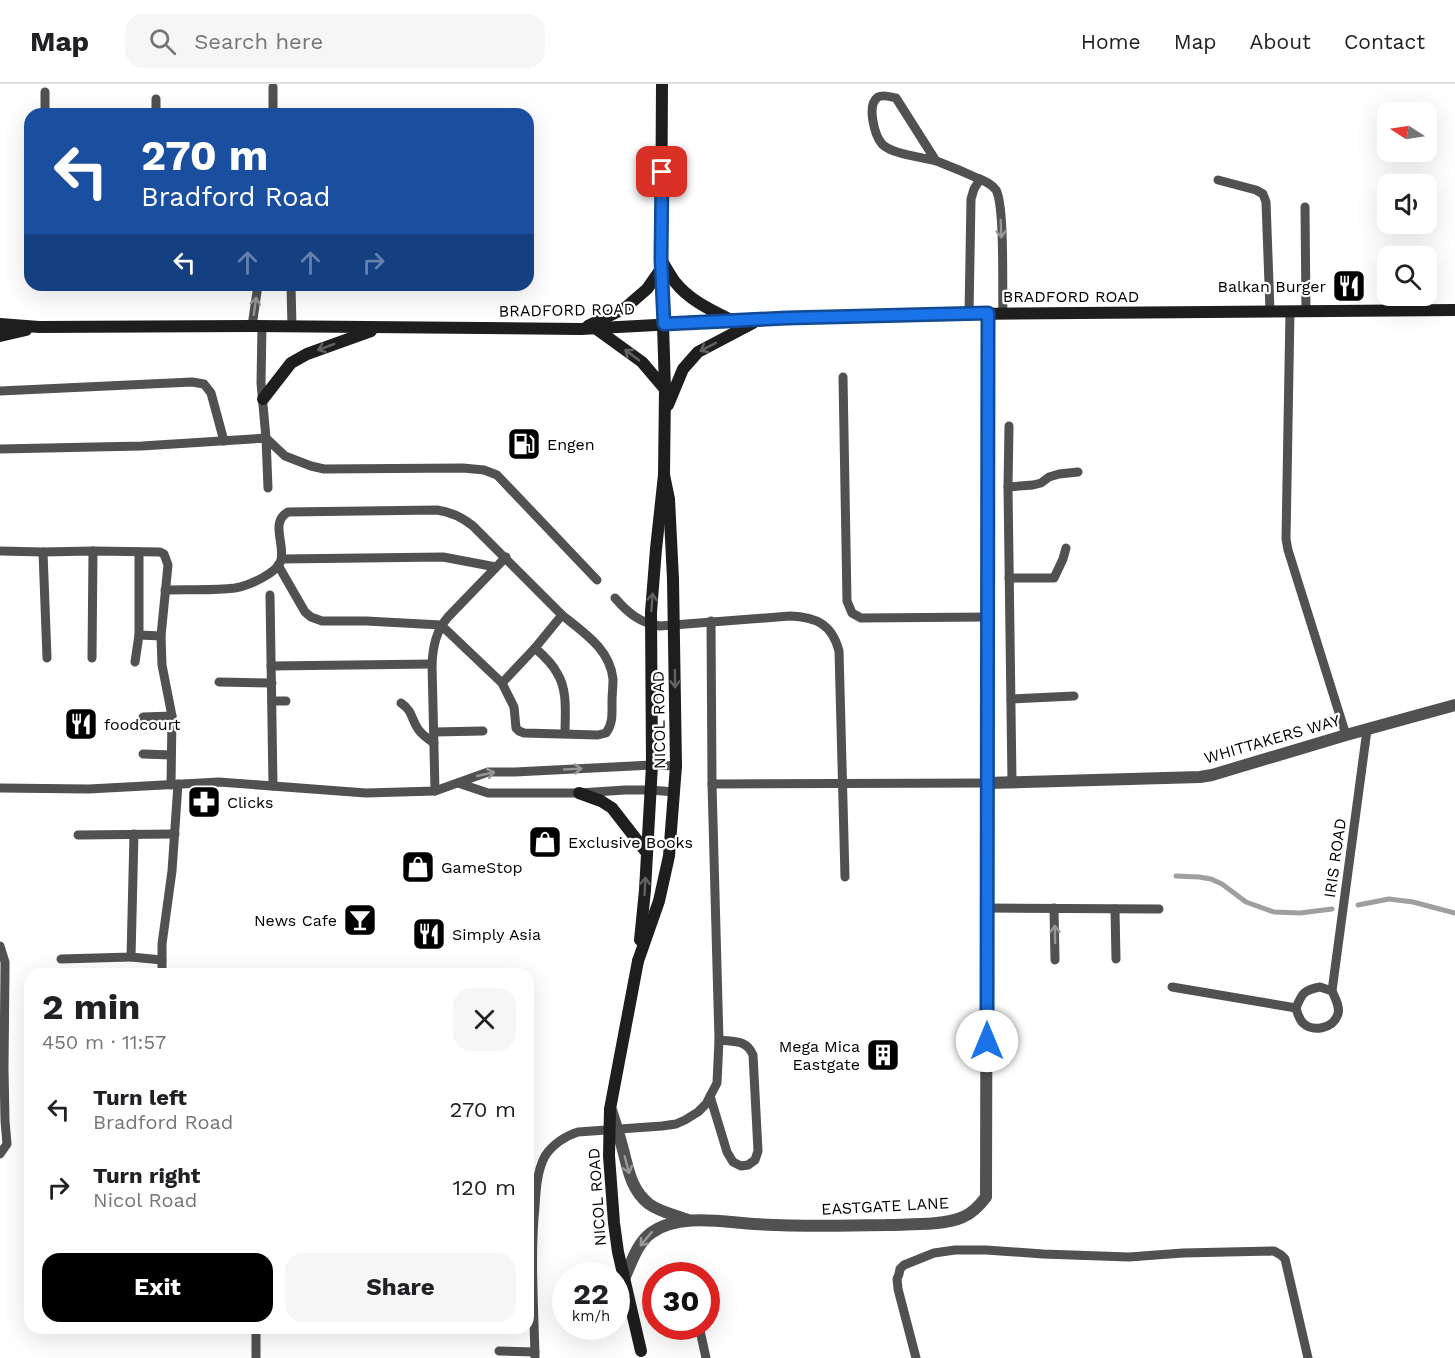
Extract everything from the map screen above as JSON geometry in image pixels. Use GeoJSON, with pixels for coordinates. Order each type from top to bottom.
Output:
{"type":"FeatureCollection","features":[{"type":"Feature","properties":{"kind":"main road","name":"NICOL ROAD"},"geometry":{"type":"LineString","coordinates":[[621,1262],[611,1192],[610,1109],[638,961],[645,890],[652,765],[651,612],[664,475],[665,411],[661,265],[662,84]]}},
{"type":"Feature","properties":{"kind":"main road"},"geometry":{"type":"LineString","coordinates":[[581,329],[625,308],[647,289],[661,265],[691,297],[710,310],[734,321]]}},
{"type":"Feature","properties":{"kind":"main road","name":"BRADFORD ROAD"},"geometry":{"type":"LineString","coordinates":[[0,324],[39,327],[257,326],[581,329],[787,318],[988,313],[1455,310]]}},
{"type":"Feature","properties":{"kind":"main road"},"geometry":{"type":"LineString","coordinates":[[665,411],[683,369],[698,352],[760,320]]}},
{"type":"Feature","properties":{"kind":"main road","name":"BRADFORD ROAD"},"geometry":{"type":"LineString","coordinates":[[0,336],[39,327]]}},
{"type":"Feature","properties":{"kind":"main road"},"geometry":{"type":"LineString","coordinates":[[263,399],[291,363],[307,354],[381,327]]}},
{"type":"Feature","properties":{"kind":"main road"},"geometry":{"type":"LineString","coordinates":[[595,328],[642,362],[665,389]]}},
{"type":"Feature","properties":{"kind":"main road","name":"NICOL ROAD"},"geometry":{"type":"LineString","coordinates":[[638,961],[659,901],[669,856],[675,792],[673,579],[669,499],[664,475]]}},
{"type":"Feature","properties":{"kind":"main road"},"geometry":{"type":"LineString","coordinates":[[579,794],[601,801],[612,808],[647,853]]}},
{"type":"Feature","properties":{"kind":"main road","name":"NICOL ROAD"},"geometry":{"type":"LineString","coordinates":[[630,1304],[642,1354]]}},
{"type":"Feature","properties":{"kind":"street","name":"EASTGATE LANE"},"geometry":{"type":"LineString","coordinates":[[610,1109],[631,1181],[640,1196],[659,1210],[688,1220],[792,1227],[931,1224],[964,1217],[986,1197],[988,313]]}},
{"type":"Feature","properties":{"kind":"street","name":"WHITTAKERS WAY"},"geometry":{"type":"LineString","coordinates":[[987,783],[1200,777],[1231,771],[1346,735],[1455,705]]}},
{"type":"Feature","properties":{"kind":"street"},"geometry":{"type":"LineString","coordinates":[[630,1265],[645,1237],[653,1231],[688,1220]]}},
{"type":"Feature","properties":{"kind":"lane"},"geometry":{"type":"LineString","coordinates":[[273,87],[273,108]]}},
{"type":"Feature","properties":{"kind":"lane"},"geometry":{"type":"LineString","coordinates":[[45,92],[45,108]]}},
{"type":"Feature","properties":{"kind":"lane"},"geometry":{"type":"LineString","coordinates":[[936,161],[896,98],[884,96],[878,98],[874,102],[871,116],[882,143],[887,147],[936,161],[980,179],[992,185],[997,193],[1000,202],[1003,313]]}},
{"type":"Feature","properties":{"kind":"lane"},"geometry":{"type":"LineString","coordinates":[[156,99],[156,108]]}},
{"type":"Feature","properties":{"kind":"lane"},"geometry":{"type":"LineString","coordinates":[[969,314],[971,199],[980,179]]}},
{"type":"Feature","properties":{"kind":"lane"},"geometry":{"type":"LineString","coordinates":[[1218,180],[1263,194],[1266,202],[1270,311]]}},
{"type":"Feature","properties":{"kind":"lane"},"geometry":{"type":"LineString","coordinates":[[1305,207],[1306,311]]}},
{"type":"Feature","properties":{"kind":"lane"},"geometry":{"type":"LineString","coordinates":[[258,291],[257,326],[268,488]]}},
{"type":"Feature","properties":{"kind":"lane"},"geometry":{"type":"LineString","coordinates":[[291,291],[292,327]]}},
{"type":"Feature","properties":{"kind":"lane"},"geometry":{"type":"LineString","coordinates":[[1290,311],[1286,539],[1346,735]]}},
{"type":"Feature","properties":{"kind":"lane"},"geometry":{"type":"LineString","coordinates":[[843,377],[847,601],[852,613],[861,618],[987,617]]}},
{"type":"Feature","properties":{"kind":"lane"},"geometry":{"type":"LineString","coordinates":[[0,391],[192,382],[204,384],[211,393],[224,441]]}},
{"type":"Feature","properties":{"kind":"lane"},"geometry":{"type":"LineString","coordinates":[[1009,426],[1012,782]]}},
{"type":"Feature","properties":{"kind":"lane"},"geometry":{"type":"LineString","coordinates":[[0,449],[142,446],[266,438],[285,456],[324,469],[463,468],[484,470],[497,475],[597,579]]}},
{"type":"Feature","properties":{"kind":"lane"},"geometry":{"type":"LineString","coordinates":[[1008,487],[1041,483],[1059,474],[1078,472]]}},
{"type":"Feature","properties":{"kind":"lane"},"geometry":{"type":"LineString","coordinates":[[437,510],[463,518],[506,557],[562,615],[600,648],[609,664],[613,678],[610,728],[606,733],[598,735],[519,731],[516,728],[514,707],[502,683],[441,625],[322,621],[311,617],[306,612],[280,562],[280,520],[288,512],[437,510]]}},
{"type":"Feature","properties":{"kind":"lane"},"geometry":{"type":"LineString","coordinates":[[1009,578],[1054,578],[1066,548]]}},
{"type":"Feature","properties":{"kind":"lane"},"geometry":{"type":"LineString","coordinates":[[0,551],[160,552],[164,554],[168,565],[162,665],[172,716],[171,754],[175,834],[162,944],[162,968]]}},
{"type":"Feature","properties":{"kind":"lane"},"geometry":{"type":"LineString","coordinates":[[92,658],[93,551]]}},
{"type":"Feature","properties":{"kind":"lane"},"geometry":{"type":"LineString","coordinates":[[44,552],[47,658]]}},
{"type":"Feature","properties":{"kind":"lane"},"geometry":{"type":"LineString","coordinates":[[135,662],[139,635],[140,552]]}},
{"type":"Feature","properties":{"kind":"lane"},"geometry":{"type":"LineString","coordinates":[[165,590],[237,588],[264,577],[272,572],[280,562],[443,557],[496,567]]}},
{"type":"Feature","properties":{"kind":"lane"},"geometry":{"type":"LineString","coordinates":[[435,790],[432,664],[436,636],[441,625],[506,557]]}},
{"type":"Feature","properties":{"kind":"lane"},"geometry":{"type":"LineString","coordinates":[[270,595],[273,786]]}},
{"type":"Feature","properties":{"kind":"lane"},"geometry":{"type":"LineString","coordinates":[[615,598],[630,614],[649,624],[670,626],[711,621],[807,616],[817,620],[831,631],[839,651],[845,877]]}},
{"type":"Feature","properties":{"kind":"lane"},"geometry":{"type":"LineString","coordinates":[[502,683],[562,615]]}},
{"type":"Feature","properties":{"kind":"lane"},"geometry":{"type":"LineString","coordinates":[[534,1218],[541,1166],[552,1147],[578,1132],[676,1124],[698,1112],[706,1104],[717,1083],[719,1040],[712,784],[711,621]]}},
{"type":"Feature","properties":{"kind":"lane"},"geometry":{"type":"LineString","coordinates":[[139,635],[162,636]]}},
{"type":"Feature","properties":{"kind":"lane"},"geometry":{"type":"LineString","coordinates":[[535,648],[551,663],[562,683],[565,734]]}},
{"type":"Feature","properties":{"kind":"lane"},"geometry":{"type":"LineString","coordinates":[[272,666],[432,664]]}},
{"type":"Feature","properties":{"kind":"lane"},"geometry":{"type":"LineString","coordinates":[[219,682],[272,684]]}},
{"type":"Feature","properties":{"kind":"lane"},"geometry":{"type":"LineString","coordinates":[[1011,699],[1074,696]]}},
{"type":"Feature","properties":{"kind":"lane"},"geometry":{"type":"LineString","coordinates":[[272,700],[286,701]]}},
{"type":"Feature","properties":{"kind":"lane"},"geometry":{"type":"LineString","coordinates":[[401,703],[412,715],[420,732],[434,743]]}},
{"type":"Feature","properties":{"kind":"lane"},"geometry":{"type":"LineString","coordinates":[[142,717],[172,716]]}},
{"type":"Feature","properties":{"kind":"lane","name":"IRIS ROAD"},"geometry":{"type":"LineString","coordinates":[[1332,991],[1367,730]]}},
{"type":"Feature","properties":{"kind":"lane"},"geometry":{"type":"LineString","coordinates":[[434,732],[483,731]]}},
{"type":"Feature","properties":{"kind":"lane"},"geometry":{"type":"LineString","coordinates":[[273,752],[285,752]]}},
{"type":"Feature","properties":{"kind":"lane"},"geometry":{"type":"LineString","coordinates":[[143,754],[171,754]]}},
{"type":"Feature","properties":{"kind":"lane"},"geometry":{"type":"LineString","coordinates":[[0,788],[88,789],[219,782],[366,793],[435,790],[488,772],[676,766]]}},
{"type":"Feature","properties":{"kind":"lane"},"geometry":{"type":"LineString","coordinates":[[458,783],[488,793],[579,794],[625,790],[675,792]]}},
{"type":"Feature","properties":{"kind":"lane"},"geometry":{"type":"LineString","coordinates":[[712,784],[987,783]]}},
{"type":"Feature","properties":{"kind":"lane"},"geometry":{"type":"LineString","coordinates":[[131,957],[134,834]]}},
{"type":"Feature","properties":{"kind":"lane"},"geometry":{"type":"LineString","coordinates":[[78,835],[175,834]]}},
{"type":"Feature","properties":{"kind":"lane"},"geometry":{"type":"LineString","coordinates":[[987,908],[1159,909]]}},
{"type":"Feature","properties":{"kind":"lane"},"geometry":{"type":"LineString","coordinates":[[1054,908],[1055,960]]}},
{"type":"Feature","properties":{"kind":"lane"},"geometry":{"type":"LineString","coordinates":[[1115,909],[1116,958]]}},
{"type":"Feature","properties":{"kind":"lane"},"geometry":{"type":"LineString","coordinates":[[0,946],[5,962],[4,1068],[7,1144],[0,1154]]}},
{"type":"Feature","properties":{"kind":"lane"},"geometry":{"type":"LineString","coordinates":[[61,959],[131,957],[162,960]]}},
{"type":"Feature","properties":{"kind":"lane"},"geometry":{"type":"LineString","coordinates":[[1172,987],[1296,1008]]}},
{"type":"Feature","properties":{"kind":"lane"},"geometry":{"type":"LineString","coordinates":[[1320,987],[1332,991],[1337,1001],[1338,1014],[1330,1025],[1318,1029],[1302,1022],[1296,1008],[1301,995],[1310,989],[1320,987]]}},
{"type":"Feature","properties":{"kind":"lane"},"geometry":{"type":"LineString","coordinates":[[710,1096],[727,1152],[733,1162],[741,1166],[748,1165],[755,1160],[758,1151],[753,1055],[749,1047],[742,1043],[719,1040]]}},
{"type":"Feature","properties":{"kind":"lane"},"geometry":{"type":"LineString","coordinates":[[916,1358],[898,1289],[897,1279],[900,1269],[904,1265],[934,1253],[955,1250],[1129,1257],[1274,1251],[1285,1259],[1308,1358]]}},
{"type":"Feature","properties":{"kind":"lane"},"geometry":{"type":"LineString","coordinates":[[500,1351],[535,1355],[534,1292]]}},
{"type":"Feature","properties":{"kind":"lane"},"geometry":{"type":"LineString","coordinates":[[256,1334],[256,1358]]}},
{"type":"Feature","properties":{"kind":"lane"},"geometry":{"type":"LineString","coordinates":[[702,1340],[706,1358]]}},
{"type":"Feature","properties":{"kind":"waterway"},"geometry":{"type":"LineString","coordinates":[[1176,876],[1211,879],[1222,884],[1246,902],[1274,912],[1300,913],[1332,909]]}},
{"type":"Feature","properties":{"kind":"waterway"},"geometry":{"type":"LineString","coordinates":[[1358,905],[1389,899],[1413,902],[1455,913]]}},
{"type":"Feature","properties":{"kind":"place","name":"Balkan Burger"},"geometry":{"type":"Point","coordinates":[1349,286]}},
{"type":"Feature","properties":{"kind":"place","name":"Engen"},"geometry":{"type":"Point","coordinates":[524,444]}},
{"type":"Feature","properties":{"kind":"place","name":"foodcourt"},"geometry":{"type":"Point","coordinates":[81,724]}},
{"type":"Feature","properties":{"kind":"place","name":"Clicks"},"geometry":{"type":"Point","coordinates":[204,802]}},
{"type":"Feature","properties":{"kind":"place","name":"Exclusive Books"},"geometry":{"type":"Point","coordinates":[545,842]}},
{"type":"Feature","properties":{"kind":"place","name":"GameStop"},"geometry":{"type":"Point","coordinates":[418,867]}},
{"type":"Feature","properties":{"kind":"place","name":"News Cafe"},"geometry":{"type":"Point","coordinates":[360,920]}},
{"type":"Feature","properties":{"kind":"place","name":"Simply Asia"},"geometry":{"type":"Point","coordinates":[429,934]}},
{"type":"Feature","properties":{"kind":"place","name":"Mega Mica Eastgate"},"geometry":{"type":"Point","coordinates":[883,1055]}},
{"type":"Feature","properties":{"kind":"route"},"geometry":{"type":"LineString","coordinates":[[662,172],[661,260],[664,324],[787,318],[988,313],[987,1041]]}}]}
